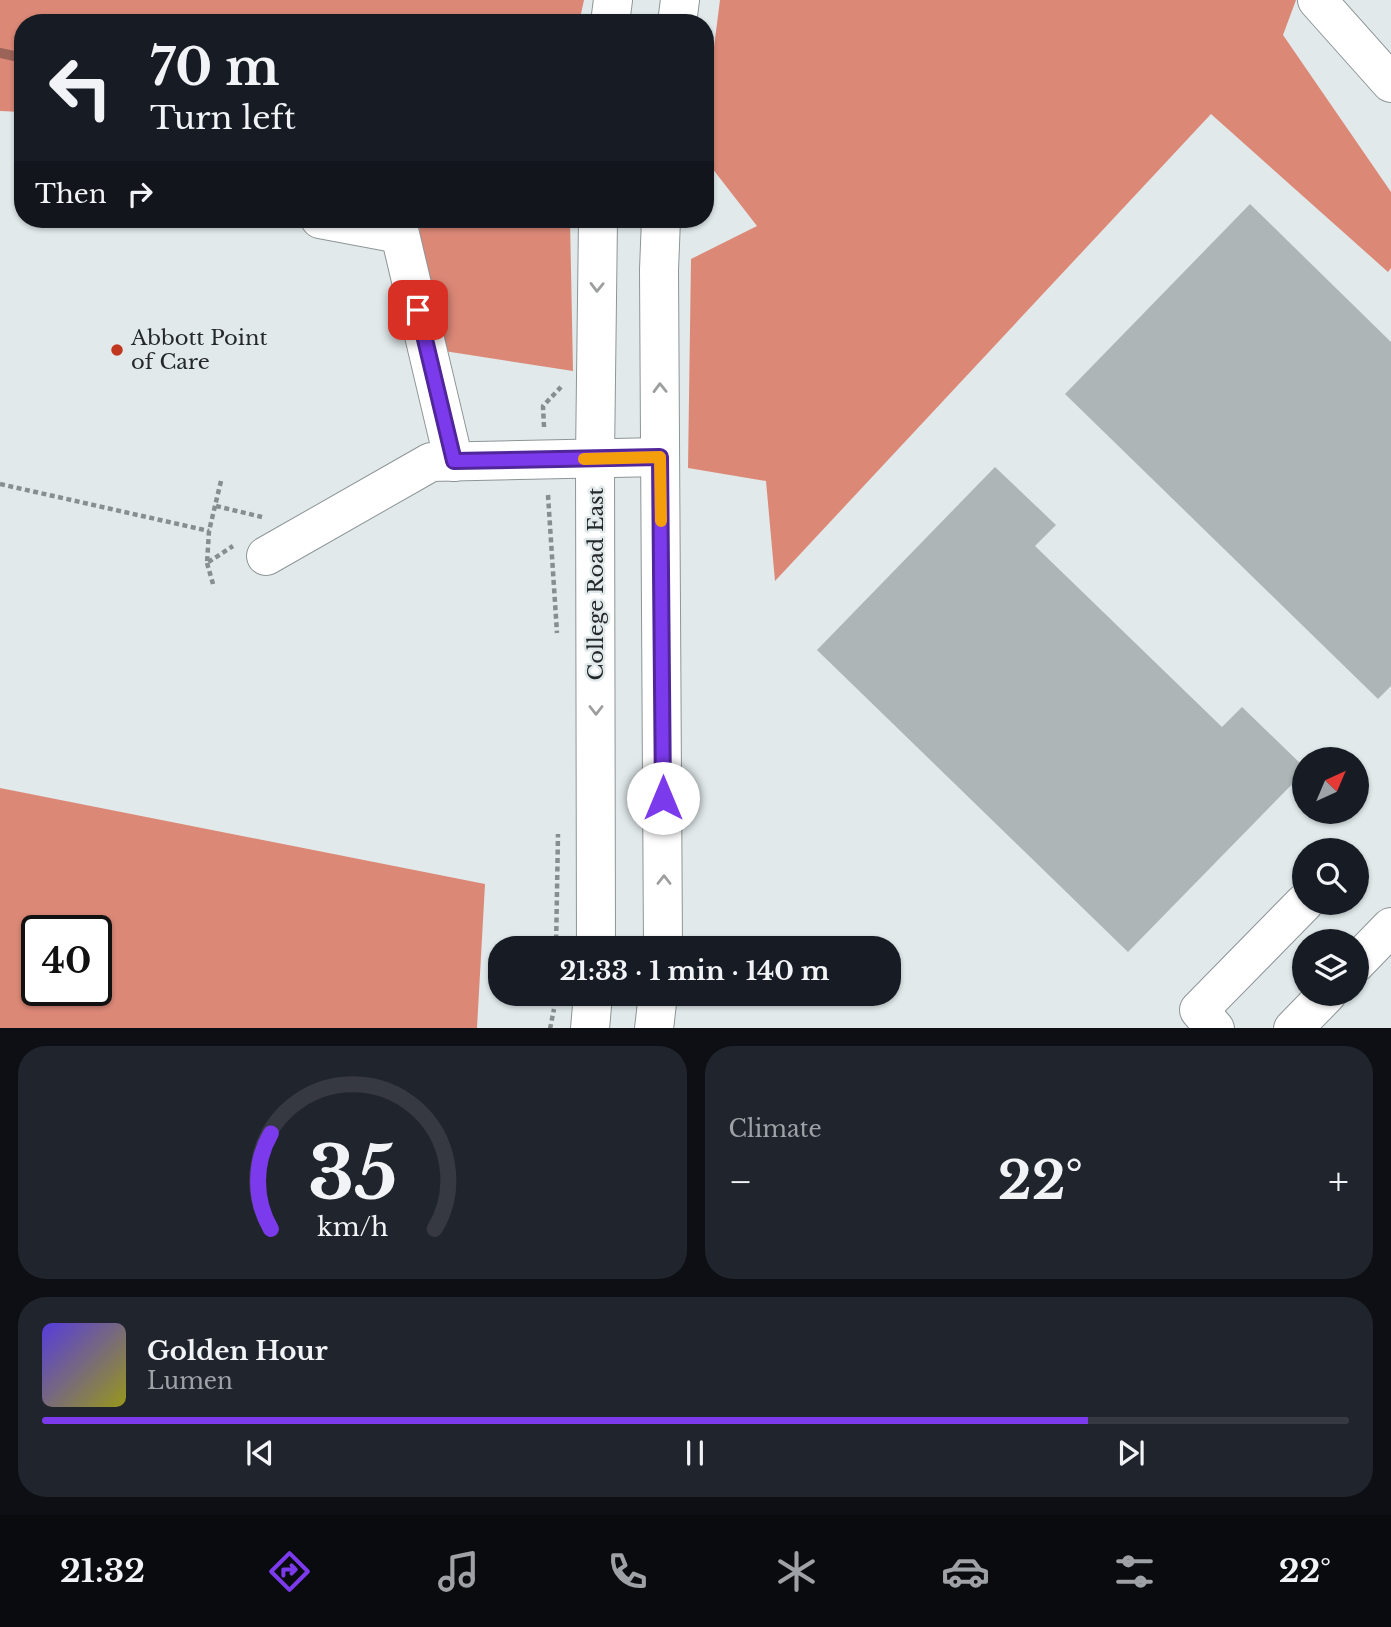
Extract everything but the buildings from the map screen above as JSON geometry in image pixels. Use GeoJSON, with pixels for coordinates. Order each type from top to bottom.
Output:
{"type":"FeatureCollection","features":[{"type":"Feature","properties":{"kind":"street"},"geometry":{"type":"LineString","coordinates":[[1317,0],[1391,83]]}},
{"type":"Feature","properties":{"kind":"street"},"geometry":{"type":"LineString","coordinates":[[368,228],[400,234],[454,461]]}},
{"type":"Feature","properties":{"kind":"street","name":"College Road East"},"geometry":{"type":"LineString","coordinates":[[596,936],[595,458],[598,228]]}},
{"type":"Feature","properties":{"kind":"street"},"geometry":{"type":"LineString","coordinates":[[661,228],[663,936]]}},
{"type":"Feature","properties":{"kind":"street"},"geometry":{"type":"LineString","coordinates":[[269,538],[431,462],[660,457]]}},
{"type":"Feature","properties":{"kind":"street"},"geometry":{"type":"LineString","coordinates":[[1215,1028],[1199,1010],[1292,915]]}},
{"type":"Feature","properties":{"kind":"street"},"geometry":{"type":"LineString","coordinates":[[1369,950],[1391,928]]}},
{"type":"Feature","properties":{"kind":"street"},"geometry":{"type":"LineString","coordinates":[[590,1028],[592,1006]]}},
{"type":"Feature","properties":{"kind":"street"},"geometry":{"type":"LineString","coordinates":[[654,1028],[657,1006]]}},
{"type":"Feature","properties":{"kind":"street"},"geometry":{"type":"LineString","coordinates":[[1293,1028],[1315,1006]]}},
{"type":"Feature","properties":{"kind":"path"},"geometry":{"type":"LineString","coordinates":[[558,640],[543,406],[565,383]]}},
{"type":"Feature","properties":{"kind":"path"},"geometry":{"type":"LineString","coordinates":[[0,484],[209,531]]}},
{"type":"Feature","properties":{"kind":"path"},"geometry":{"type":"LineString","coordinates":[[216,506],[269,538]]}},
{"type":"Feature","properties":{"kind":"path"},"geometry":{"type":"LineString","coordinates":[[207,563],[213,584]]}},
{"type":"Feature","properties":{"kind":"path"},"geometry":{"type":"LineString","coordinates":[[555,936],[558,827]]}},
{"type":"Feature","properties":{"kind":"path"},"geometry":{"type":"LineString","coordinates":[[550,1028],[554,1006]]}},
{"type":"Feature","properties":{"kind":"shaded area"},"geometry":{"type":"Polygon","coordinates":[[[0,0],[584,0],[581,14],[14,14],[14,112],[0,111],[0,0]]]}},
{"type":"Feature","properties":{"kind":"shaded area"},"geometry":{"type":"Polygon","coordinates":[[[720,0],[1296,0],[1283,35],[1391,192],[1391,268],[1388,272],[1211,114],[775,581],[766,481],[688,468],[691,259],[757,226],[714,171],[714,47],[720,0]]]}},
{"type":"Feature","properties":{"kind":"shaded area"},"geometry":{"type":"Polygon","coordinates":[[[419,228],[570,228],[573,371],[425,348],[419,228]]]}},
{"type":"Feature","properties":{"kind":"shaded area"},"geometry":{"type":"Polygon","coordinates":[[[0,788],[485,884],[477,1028],[0,1028],[0,788]]]}},
{"type":"Feature","properties":{"kind":"waterway"},"geometry":{"type":"LineString","coordinates":[[0,53],[14,56]]}},
{"type":"Feature","properties":{"kind":"slow traffic"},"geometry":{"type":"LineString","coordinates":[[584,459],[660,457],[661,521]]}},
{"type":"Feature","properties":{"kind":"place","name":"Abbott Point of Care"},"geometry":{"type":"Point","coordinates":[117,350]}},
{"type":"Feature","properties":{"kind":"route"},"geometry":{"type":"LineString","coordinates":[[418,310],[454,461],[660,457],[663,798]]}}]}
